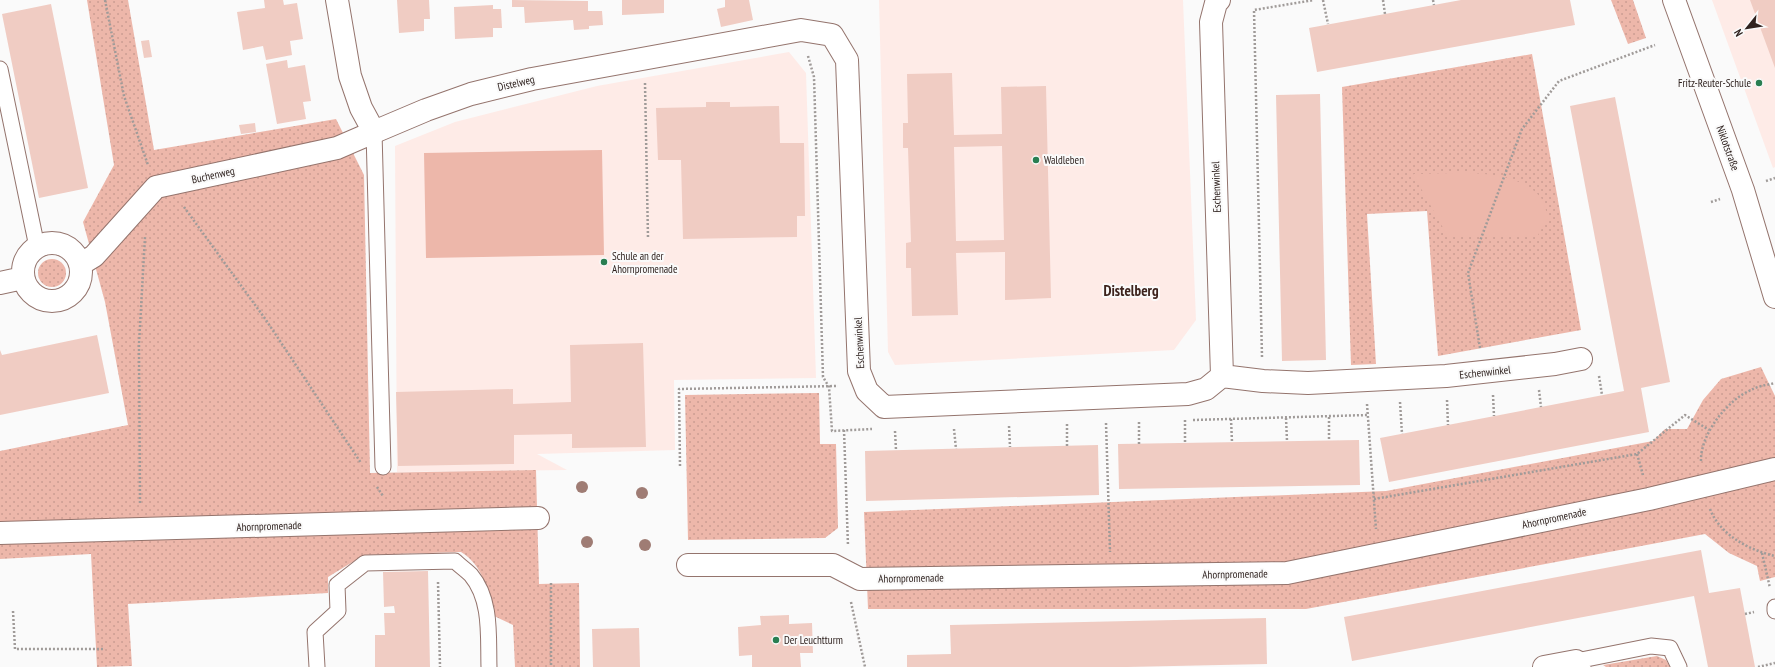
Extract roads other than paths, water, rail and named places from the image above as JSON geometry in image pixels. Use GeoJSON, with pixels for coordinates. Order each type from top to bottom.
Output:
{"type":"FeatureCollection","features":[{"type":"Feature","properties":{"kind":"street"},"geometry":{"type":"LineString","coordinates":[[337,0],[350,76],[361,108],[374,132]]}},
{"type":"Feature","properties":{"kind":"street","name":"Eschenwinkel"},"geometry":{"type":"LineString","coordinates":[[1219,0],[1216,3],[1211,22],[1222,376]]}},
{"type":"Feature","properties":{"kind":"street","name":"Niklotstraße"},"geometry":{"type":"LineString","coordinates":[[1674,0],[1743,190],[1775,297]]}},
{"type":"Feature","properties":{"kind":"street","name":"Distelweg"},"geometry":{"type":"LineString","coordinates":[[374,132],[426,110],[471,94],[532,79],[801,30]]}},
{"type":"Feature","properties":{"kind":"street","name":"Eschenwinkel"},"geometry":{"type":"LineString","coordinates":[[801,30],[832,36],[847,60],[859,371],[867,391],[884,408],[1188,394],[1206,389],[1222,376],[1263,381],[1308,383],[1446,376],[1555,364],[1581,359]]}},
{"type":"Feature","properties":{"kind":"street","name":"Buchenweg"},"geometry":{"type":"LineString","coordinates":[[81,264],[94,256],[156,187],[337,148],[374,132]]}},
{"type":"Feature","properties":{"kind":"street"},"geometry":{"type":"LineString","coordinates":[[54,242],[63,244],[71,249],[81,264],[80,281],[71,295],[64,300],[46,301],[38,298],[31,293],[23,278],[25,260],[36,247],[54,242]]}},
{"type":"Feature","properties":{"kind":"street"},"geometry":{"type":"LineString","coordinates":[[0,283],[23,278]]}},
{"type":"Feature","properties":{"kind":"street","name":"Ahornpromenade"},"geometry":{"type":"LineString","coordinates":[[688,565],[833,565],[860,579],[1287,574],[1649,499],[1775,469]]}},
{"type":"Feature","properties":{"kind":"street","name":"Ahornpromenade"},"geometry":{"type":"LineString","coordinates":[[0,533],[538,518]]}},
{"type":"Feature","properties":{"kind":"street"},"geometry":{"type":"LineString","coordinates":[[1544,667],[1580,664]]}},
{"type":"Feature","properties":{"kind":"lane"},"geometry":{"type":"LineString","coordinates":[[0,69],[36,247]]}},
{"type":"Feature","properties":{"kind":"lane"},"geometry":{"type":"LineString","coordinates":[[374,132],[383,467]]}},
{"type":"Feature","properties":{"kind":"lane"},"geometry":{"type":"LineString","coordinates":[[317,667],[316,632],[338,611],[337,584],[365,564],[455,561],[471,576],[482,594],[487,616],[489,667]]}},
{"type":"Feature","properties":{"kind":"lane"},"geometry":{"type":"LineString","coordinates":[[1580,664],[1651,646],[1670,648],[1679,667]]}},
{"type":"Feature","properties":{"kind":"place","name":"Fritz-Reuter-Schule"},"geometry":{"type":"Point","coordinates":[1759,83]}},
{"type":"Feature","properties":{"kind":"place","name":"Waldleben"},"geometry":{"type":"Point","coordinates":[1036,160]}},
{"type":"Feature","properties":{"kind":"place","name":"Schule an der Ahornpromenade"},"geometry":{"type":"Point","coordinates":[604,262]}},
{"type":"Feature","properties":{"kind":"place","name":"Der Leuchtturm"},"geometry":{"type":"Point","coordinates":[776,640]}},
{"type":"Feature","properties":{"kind":"district","name":"Distelberg"},"geometry":{"type":"Point","coordinates":[1131,290]}}]}
